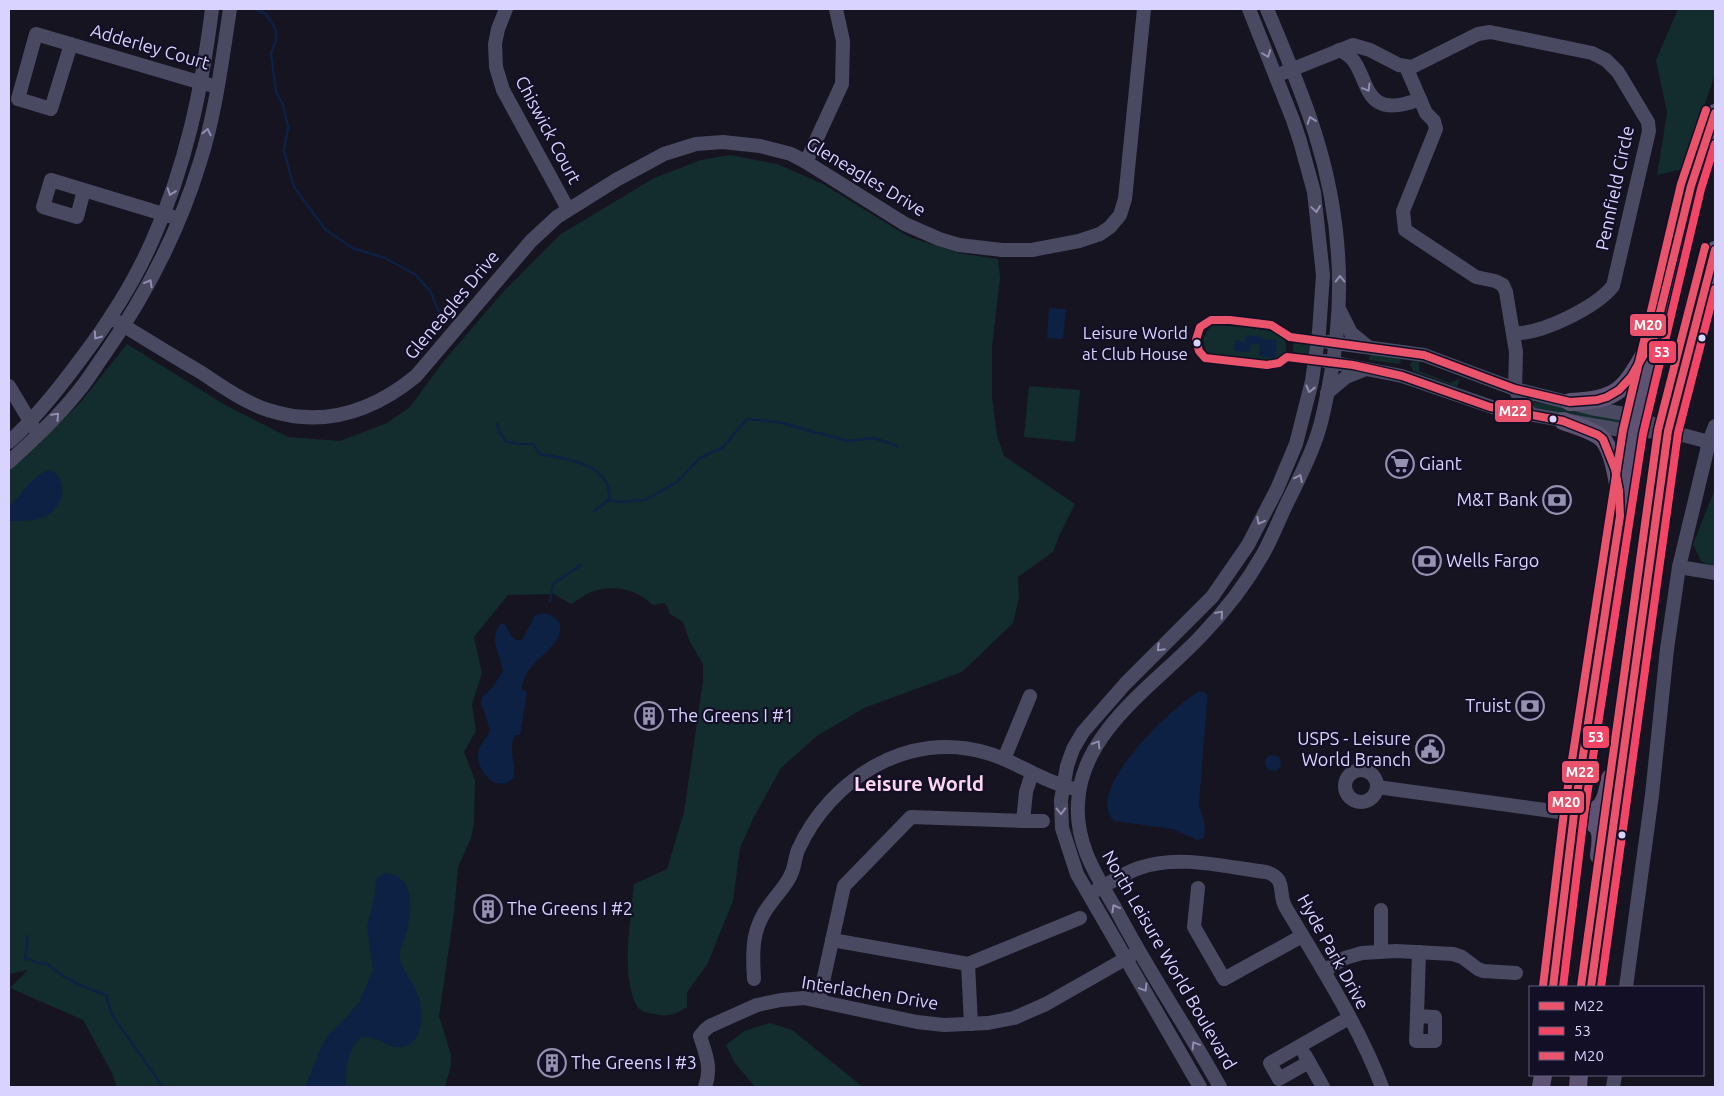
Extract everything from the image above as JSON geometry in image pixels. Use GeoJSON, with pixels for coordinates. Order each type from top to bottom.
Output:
{"type":"FeatureCollection","features":[{"type":"Feature","properties":{"kind":"main road"},"geometry":{"type":"LineString","coordinates":[[1554,986],[1574,814],[1634,424],[1691,186],[1715,113]]}},
{"type":"Feature","properties":{"kind":"main road"},"geometry":{"type":"LineString","coordinates":[[1591,986],[1668,431],[1715,250]]}},
{"type":"Feature","properties":{"kind":"main road"},"geometry":{"type":"LineString","coordinates":[[1570,402],[1597,400],[1608,397],[1618,390],[1630,377],[1654,337]]}},
{"type":"Feature","properties":{"kind":"main road"},"geometry":{"type":"LineString","coordinates":[[1563,421],[1593,432],[1603,439],[1617,478],[1620,516]]}},
{"type":"Feature","properties":{"kind":"main road"},"geometry":{"type":"LineString","coordinates":[[1574,814],[1594,812],[1606,799],[1619,723],[1644,605]]}},
{"type":"Feature","properties":{"kind":"main road"},"geometry":{"type":"LineString","coordinates":[[1574,814],[1592,821],[1601,833],[1592,917],[1594,962]]}},
{"type":"Feature","properties":{"kind":"street"},"geometry":{"type":"LineString","coordinates":[[9,442],[29,422],[70,374],[111,318],[152,242],[164,214],[183,158],[202,83],[212,9]]}},
{"type":"Feature","properties":{"kind":"street"},"geometry":{"type":"LineString","coordinates":[[9,462],[81,388],[124,326],[165,255],[180,220],[201,160],[218,87],[230,9]]}},
{"type":"Feature","properties":{"kind":"street","name":"Chiswick Court"},"geometry":{"type":"LineString","coordinates":[[506,9],[495,44],[496,67],[504,90],[568,209]]}},
{"type":"Feature","properties":{"kind":"street"},"geometry":{"type":"LineString","coordinates":[[806,162],[842,84],[843,41],[836,9]]}},
{"type":"Feature","properties":{"kind":"street","name":"Gleneagles Drive"},"geometry":{"type":"LineString","coordinates":[[111,318],[235,394],[266,410],[296,417],[330,417],[359,411],[398,392],[416,376],[531,241],[557,217],[664,154],[696,144],[723,142],[760,146],[791,154],[905,224],[939,239],[959,245],[1002,250],[1032,250],[1079,241],[1100,234],[1110,227],[1120,216],[1125,199],[1144,9]]}},
{"type":"Feature","properties":{"kind":"street","name":"North Leisure World Boulevard"},"geometry":{"type":"LineString","coordinates":[[1200,1087],[1077,874],[1065,840],[1061,816],[1062,786],[1073,749],[1083,732],[1125,684],[1212,597],[1248,545],[1277,489],[1296,444],[1312,381],[1316,360],[1323,275],[1314,192],[1300,141],[1249,9]]}},
{"type":"Feature","properties":{"kind":"street","name":"North Leisure World Boulevard"},"geometry":{"type":"LineString","coordinates":[[1220,1087],[1138,951],[1093,870],[1080,837],[1078,804],[1079,789],[1090,756],[1099,739],[1117,718],[1200,637],[1244,584],[1264,552],[1316,441],[1328,393],[1336,343],[1340,273],[1330,188],[1316,136],[1292,69],[1267,9]]}},
{"type":"Feature","properties":{"kind":"street","name":"Pennfield Circle"},"geometry":{"type":"LineString","coordinates":[[1406,66],[1412,67],[1478,34],[1490,32],[1592,53],[1606,60],[1618,72],[1648,122],[1650,131],[1613,286],[1604,296],[1549,327],[1522,334],[1513,333]]}},
{"type":"Feature","properties":{"kind":"street","name":"Adderley Court"},"geometry":{"type":"LineString","coordinates":[[71,44],[52,109],[18,99],[36,34],[71,44],[202,83],[218,87]]}},
{"type":"Feature","properties":{"kind":"street"},"geometry":{"type":"LineString","coordinates":[[1276,76],[1353,45],[1362,46],[1406,66],[1426,114],[1434,121],[1436,129],[1403,211],[1406,230],[1476,277],[1504,285],[1517,367],[1515,389],[1523,405],[1532,414]]}},
{"type":"Feature","properties":{"kind":"street"},"geometry":{"type":"LineString","coordinates":[[1339,50],[1353,59],[1365,88],[1382,103],[1392,106],[1402,105],[1420,99]]}},
{"type":"Feature","properties":{"kind":"street"},"geometry":{"type":"LineString","coordinates":[[84,190],[180,220]]}},
{"type":"Feature","properties":{"kind":"street"},"geometry":{"type":"LineString","coordinates":[[1339,310],[1351,333],[1368,347]]}},
{"type":"Feature","properties":{"kind":"street"},"geometry":{"type":"LineString","coordinates":[[1318,340],[1424,355],[1515,389],[1570,402],[1634,424],[1709,442]]}},
{"type":"Feature","properties":{"kind":"street"},"geometry":{"type":"LineString","coordinates":[[1402,376],[1406,352]]}},
{"type":"Feature","properties":{"kind":"street"},"geometry":{"type":"LineString","coordinates":[[1316,360],[1352,365],[1402,376],[1490,407],[1563,421],[1634,424]]}},
{"type":"Feature","properties":{"kind":"street"},"geometry":{"type":"LineString","coordinates":[[1328,393],[1346,376],[1366,369]]}},
{"type":"Feature","properties":{"kind":"street"},"geometry":{"type":"LineString","coordinates":[[9,386],[38,434]]}},
{"type":"Feature","properties":{"kind":"street"},"geometry":{"type":"LineString","coordinates":[[1626,986],[1652,795],[1667,649],[1678,567],[1709,442],[1715,426]]}},
{"type":"Feature","properties":{"kind":"street"},"geometry":{"type":"LineString","coordinates":[[1678,567],[1715,573]]}},
{"type":"Feature","properties":{"kind":"street"},"geometry":{"type":"LineString","coordinates":[[1004,759],[1030,696]]}},
{"type":"Feature","properties":{"kind":"street"},"geometry":{"type":"LineString","coordinates":[[754,979],[753,946],[758,925],[768,907],[786,885],[792,873],[797,852],[804,838],[840,790],[874,765],[888,758],[914,751],[956,746],[987,753],[1062,786],[1079,789]]}},
{"type":"Feature","properties":{"kind":"street"},"geometry":{"type":"LineString","coordinates":[[1023,820],[1026,792],[1032,773]]}},
{"type":"Feature","properties":{"kind":"street"},"geometry":{"type":"LineString","coordinates":[[1377,787],[1574,814]]}},
{"type":"Feature","properties":{"kind":"street"},"geometry":{"type":"LineString","coordinates":[[819,1000],[844,886],[911,817],[1043,821]]}},
{"type":"Feature","properties":{"kind":"street","name":"Hyde Park Drive"},"geometry":{"type":"LineString","coordinates":[[1088,895],[1125,874],[1140,868],[1166,862],[1193,863],[1271,873],[1281,885],[1282,903],[1324,971],[1372,1060],[1382,1087]]}},
{"type":"Feature","properties":{"kind":"street"},"geometry":{"type":"LineString","coordinates":[[1198,888],[1194,927],[1224,979],[1302,936]]}},
{"type":"Feature","properties":{"kind":"street"},"geometry":{"type":"LineString","coordinates":[[1381,910],[1381,951]]}},
{"type":"Feature","properties":{"kind":"street"},"geometry":{"type":"LineString","coordinates":[[832,940],[968,964],[1080,918]]}},
{"type":"Feature","properties":{"kind":"street","name":"Interlachen Drive"},"geometry":{"type":"LineString","coordinates":[[705,1087],[709,1065],[700,1036],[705,1030],[741,1012],[767,1002],[795,999],[819,1000],[917,1022],[944,1025],[971,1024],[1014,1018],[1029,1012],[1138,951]]}},
{"type":"Feature","properties":{"kind":"street"},"geometry":{"type":"LineString","coordinates":[[1324,971],[1345,958],[1362,953],[1381,951],[1453,954],[1478,970],[1516,972]]}},
{"type":"Feature","properties":{"kind":"street"},"geometry":{"type":"LineString","coordinates":[[1417,1016],[1419,952]]}},
{"type":"Feature","properties":{"kind":"street"},"geometry":{"type":"LineString","coordinates":[[968,964],[971,1024]]}},
{"type":"Feature","properties":{"kind":"street"},"geometry":{"type":"LineString","coordinates":[[1309,1062],[1279,1079],[1270,1063],[1349,1018]]}},
{"type":"Feature","properties":{"kind":"street"},"geometry":{"type":"LineString","coordinates":[[1300,1046],[1323,1087]]}},
{"type":"Feature","properties":{"kind":"green space"},"geometry":{"type":"Polygon","coordinates":[[[1678,9],[1715,9],[1715,74],[1683,169],[1657,175],[1667,113],[1656,60],[1678,9]]]}},
{"type":"Feature","properties":{"kind":"green space"},"geometry":{"type":"Polygon","coordinates":[[[730,155],[777,164],[823,184],[909,237],[959,253],[998,259],[1000,278],[992,347],[992,396],[997,436],[1004,456],[1075,504],[1053,552],[1018,577],[1019,598],[1013,623],[962,672],[864,708],[817,736],[781,768],[754,817],[740,848],[733,901],[707,965],[687,992],[687,1007],[675,1014],[664,1015],[647,1013],[640,1010],[632,994],[629,979],[628,946],[634,884],[667,869],[684,812],[703,681],[703,664],[689,640],[683,622],[670,614],[664,603],[653,605],[639,595],[616,588],[591,592],[571,604],[554,594],[508,595],[474,637],[482,673],[472,704],[476,731],[464,752],[475,780],[474,823],[471,838],[458,867],[454,913],[439,1016],[451,1055],[451,1066],[445,1087],[117,1087],[112,1073],[83,1020],[10,988],[28,970],[9,974],[9,470],[80,403],[127,344],[225,405],[288,437],[340,441],[387,423],[410,407],[443,362],[503,292],[561,234],[654,178],[701,160],[730,155]]]}},
{"type":"Feature","properties":{"kind":"green space"},"geometry":{"type":"Polygon","coordinates":[[[1215,325],[1250,328],[1277,333],[1284,339],[1286,351],[1279,358],[1269,361],[1210,354],[1206,351],[1203,339],[1209,328],[1215,325]]]}},
{"type":"Feature","properties":{"kind":"green space"},"geometry":{"type":"Polygon","coordinates":[[[1297,341],[1309,342],[1308,356],[1293,355],[1293,344],[1297,341]]]}},
{"type":"Feature","properties":{"kind":"green space"},"geometry":{"type":"Polygon","coordinates":[[[1370,353],[1400,358],[1401,362],[1398,364],[1369,360],[1370,353]]]}},
{"type":"Feature","properties":{"kind":"green space"},"geometry":{"type":"Polygon","coordinates":[[[1413,361],[1419,362],[1419,371],[1450,383],[1460,379],[1457,387],[1413,371],[1410,364],[1413,361]]]}},
{"type":"Feature","properties":{"kind":"green space"},"geometry":{"type":"Polygon","coordinates":[[[1029,386],[1080,390],[1075,442],[1024,437],[1029,386]]]}},
{"type":"Feature","properties":{"kind":"green space"},"geometry":{"type":"Polygon","coordinates":[[[1525,400],[1619,418],[1622,421],[1621,424],[1535,409],[1525,400]]]}},
{"type":"Feature","properties":{"kind":"green space"},"geometry":{"type":"Polygon","coordinates":[[[1715,489],[1715,568],[1701,561],[1693,544],[1715,489]]]}},
{"type":"Feature","properties":{"kind":"green space"},"geometry":{"type":"Polygon","coordinates":[[[770,1023],[792,1030],[863,1087],[755,1087],[735,1063],[726,1045],[744,1031],[770,1023]]]}},
{"type":"Feature","properties":{"kind":"water"},"geometry":{"type":"Polygon","coordinates":[[[1049,308],[1066,309],[1063,339],[1047,338],[1049,308]]]}},
{"type":"Feature","properties":{"kind":"water"},"geometry":{"type":"Polygon","coordinates":[[[1246,335],[1277,340],[1275,358],[1259,356],[1260,345],[1251,344],[1250,352],[1234,351],[1235,340],[1245,342],[1246,335]]]}},
{"type":"Feature","properties":{"kind":"water"},"geometry":{"type":"Polygon","coordinates":[[[48,470],[57,474],[61,482],[61,497],[54,510],[40,518],[27,521],[9,521],[9,507],[32,481],[48,470]]]}},
{"type":"Feature","properties":{"kind":"water"},"geometry":{"type":"Polygon","coordinates":[[[546,614],[556,619],[560,624],[559,634],[555,642],[528,671],[524,679],[522,690],[527,692],[520,735],[516,735],[512,744],[514,777],[502,784],[496,783],[485,775],[481,769],[478,755],[479,748],[490,730],[481,702],[482,697],[493,687],[503,671],[496,648],[495,637],[500,624],[503,623],[512,637],[522,640],[535,615],[546,614]]]}},
{"type":"Feature","properties":{"kind":"water"},"geometry":{"type":"Polygon","coordinates":[[[1198,692],[1204,692],[1207,695],[1199,804],[1204,822],[1204,838],[1197,840],[1173,829],[1114,821],[1108,807],[1110,790],[1120,770],[1152,731],[1198,692]]]}},
{"type":"Feature","properties":{"kind":"water"},"geometry":{"type":"Polygon","coordinates":[[[1273,755],[1279,757],[1281,763],[1279,769],[1273,771],[1267,769],[1265,763],[1267,757],[1273,755]]]}},
{"type":"Feature","properties":{"kind":"water"},"geometry":{"type":"Polygon","coordinates":[[[384,873],[395,875],[404,882],[409,895],[409,919],[400,950],[400,957],[403,968],[420,1001],[421,1021],[418,1034],[411,1043],[401,1047],[361,1037],[356,1042],[348,1060],[346,1087],[305,1087],[320,1050],[329,1034],[359,1002],[373,970],[367,927],[375,894],[376,879],[384,873]]]}},
{"type":"Feature","properties":{"kind":"waterway"},"geometry":{"type":"LineString","coordinates":[[254,9],[266,14],[276,30],[276,41],[271,53],[276,92],[283,105],[288,127],[284,151],[294,187],[325,229],[352,248],[385,258],[416,275],[430,291],[440,314]]}},
{"type":"Feature","properties":{"kind":"waterway"},"geometry":{"type":"LineString","coordinates":[[497,424],[506,442],[533,444],[540,454],[568,459],[587,465],[595,470],[607,484],[610,500],[620,502],[645,500],[677,482],[700,458],[723,447],[747,419],[778,422],[848,441],[874,438],[897,446]]}},
{"type":"Feature","properties":{"kind":"waterway"},"geometry":{"type":"LineString","coordinates":[[594,511],[609,500]]}},
{"type":"Feature","properties":{"kind":"waterway"},"geometry":{"type":"LineString","coordinates":[[550,601],[553,584],[581,565]]}},
{"type":"Feature","properties":{"kind":"waterway"},"geometry":{"type":"LineString","coordinates":[[27,936],[25,959],[30,959],[37,963],[46,963],[74,982],[106,995],[112,1015],[163,1087]]}},
{"type":"Feature","properties":{"kind":"transit line","name":"M20"},"geometry":{"type":"LineString","coordinates":[[1543,986],[1564,812],[1623,430],[1681,184],[1706,110]]}},
{"type":"Feature","properties":{"kind":"transit line","name":"M22"},"geometry":{"type":"LineString","coordinates":[[1553,986],[1574,814],[1620,516],[1619,491],[1615,469],[1603,439],[1598,435],[1563,421],[1490,407],[1402,376],[1353,365],[1287,357],[1279,363],[1267,365],[1205,358],[1199,351],[1196,340],[1200,327],[1211,320],[1230,320],[1271,325],[1290,337],[1424,355],[1515,389],[1570,402],[1597,400],[1607,397],[1619,390],[1631,377],[1654,337],[1691,186],[1715,113]]}},
{"type":"Feature","properties":{"kind":"transit line","name":"53"},"geometry":{"type":"LineString","coordinates":[[1563,986],[1584,815],[1643,434],[1701,189],[1715,144]]}},
{"type":"Feature","properties":{"kind":"transit line","name":"M20"},"geometry":{"type":"LineString","coordinates":[[1581,986],[1658,430],[1705,247]]}},
{"type":"Feature","properties":{"kind":"transit line","name":"M22"},"geometry":{"type":"LineString","coordinates":[[1591,986],[1668,431],[1715,250]]}},
{"type":"Feature","properties":{"kind":"transit line","name":"53"},"geometry":{"type":"LineString","coordinates":[[1601,986],[1678,433],[1715,289]]}},
{"type":"Feature","properties":{"kind":"place","name":"Leisure World at Club House"},"geometry":{"type":"Point","coordinates":[1197,343]}},
{"type":"Feature","properties":{"kind":"place","name":"Giant"},"geometry":{"type":"Point","coordinates":[1400,464]}},
{"type":"Feature","properties":{"kind":"place","name":"M&T Bank"},"geometry":{"type":"Point","coordinates":[1557,500]}},
{"type":"Feature","properties":{"kind":"place","name":"Wells Fargo"},"geometry":{"type":"Point","coordinates":[1427,561]}},
{"type":"Feature","properties":{"kind":"place","name":"Truist"},"geometry":{"type":"Point","coordinates":[1530,706]}},
{"type":"Feature","properties":{"kind":"place","name":"The Greens I #1"},"geometry":{"type":"Point","coordinates":[649,716]}},
{"type":"Feature","properties":{"kind":"place","name":"USPS - Leisure World Branch"},"geometry":{"type":"Point","coordinates":[1430,749]}},
{"type":"Feature","properties":{"kind":"place","name":"The Greens I #2"},"geometry":{"type":"Point","coordinates":[488,909]}},
{"type":"Feature","properties":{"kind":"place","name":"The Greens I #3"},"geometry":{"type":"Point","coordinates":[552,1063]}},
{"type":"Feature","properties":{"kind":"district","name":"Leisure World"},"geometry":{"type":"Point","coordinates":[919,784]}}]}
